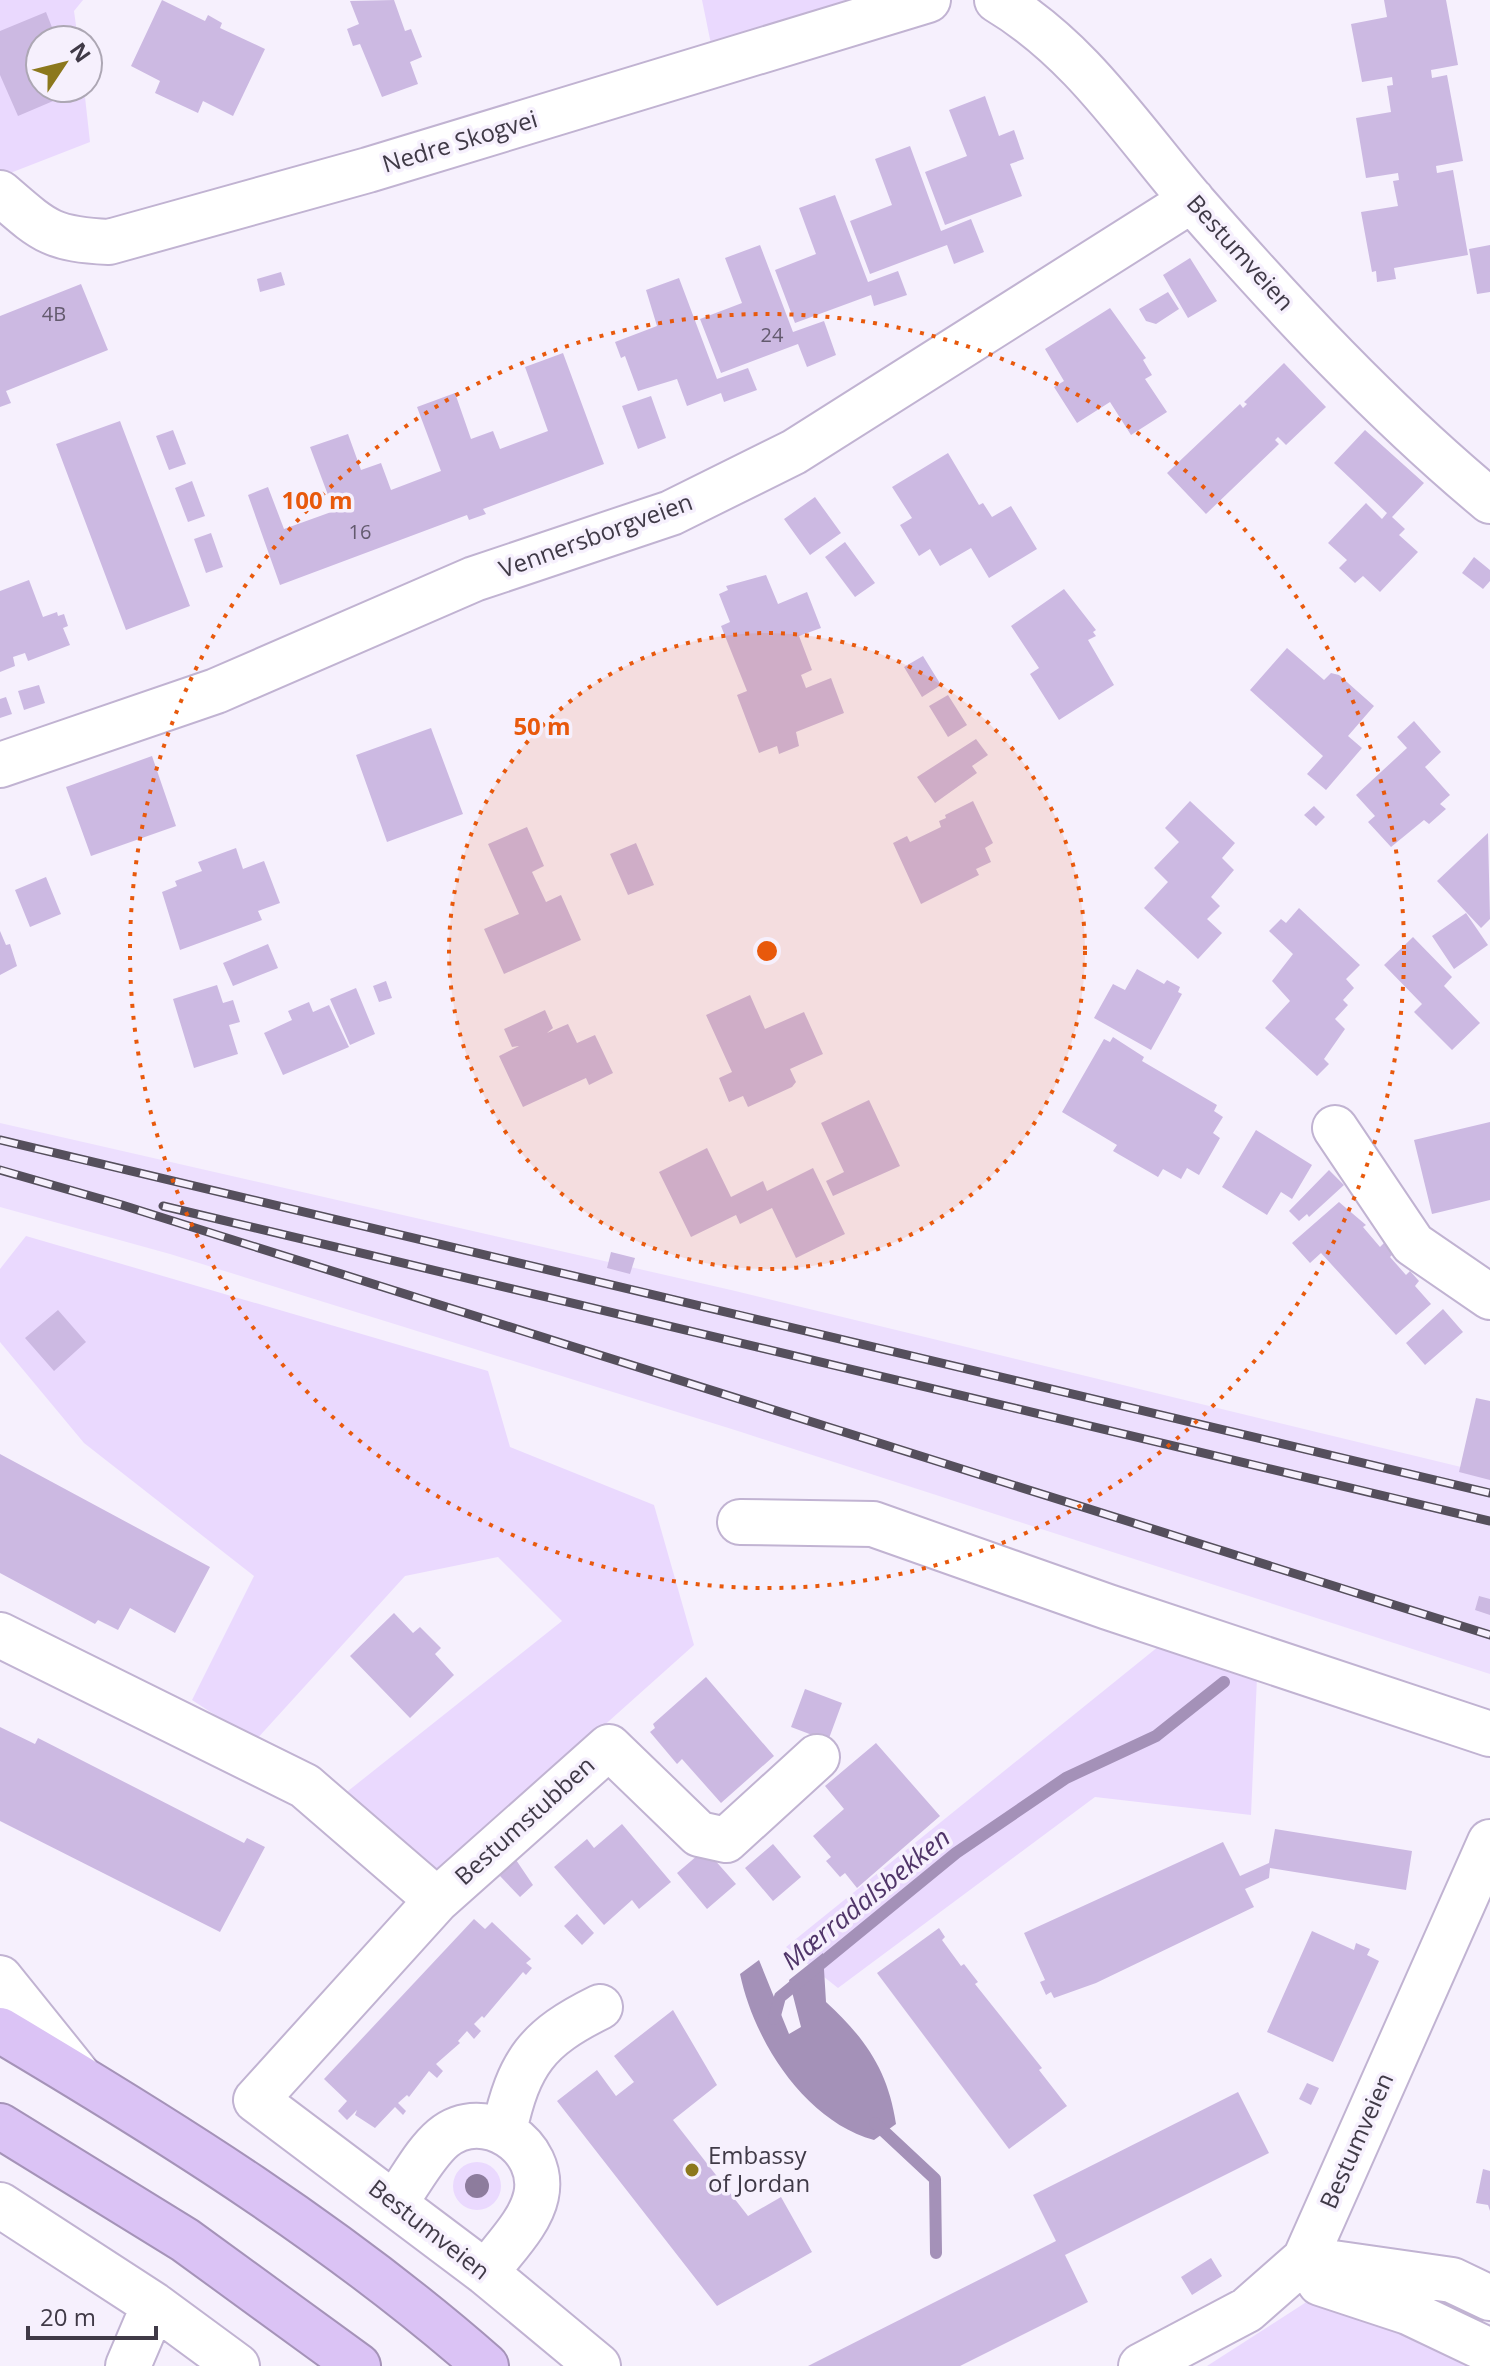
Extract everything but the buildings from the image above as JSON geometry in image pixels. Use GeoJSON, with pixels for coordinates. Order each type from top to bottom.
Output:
{"type":"FeatureCollection","features":[{"type":"Feature","properties":{"kind":"highway"},"geometry":{"type":"LineString","coordinates":[[0,2030],[254,2187],[398,2292],[486,2366]]}},
{"type":"Feature","properties":{"kind":"highway"},"geometry":{"type":"LineString","coordinates":[[0,2126],[185,2240],[358,2366]]}},
{"type":"Feature","properties":{"kind":"street","name":"Nedre Skogvei"},"geometry":{"type":"LineString","coordinates":[[0,193],[35,224],[66,240],[109,242],[368,170],[928,0]]}},
{"type":"Feature","properties":{"kind":"street","name":"Bestumveien"},"geometry":{"type":"LineString","coordinates":[[997,0],[1021,14],[1080,66],[1133,123],[1192,200],[1287,307],[1490,501]]}},
{"type":"Feature","properties":{"kind":"street","name":"Vennersborgveien"},"geometry":{"type":"LineString","coordinates":[[0,765],[216,691],[474,579],[671,513],[794,452],[1192,200]]}},
{"type":"Feature","properties":{"kind":"street"},"geometry":{"type":"LineString","coordinates":[[1335,1128],[1413,1244],[1490,1297]]}},
{"type":"Feature","properties":{"kind":"street"},"geometry":{"type":"LineString","coordinates":[[740,1522],[873,1524],[1108,1607],[1490,1734]]}},
{"type":"Feature","properties":{"kind":"street"},"geometry":{"type":"LineString","coordinates":[[0,1635],[305,1786],[437,1900]]}},
{"type":"Feature","properties":{"kind":"street","name":"Bestumstubben"},"geometry":{"type":"LineString","coordinates":[[256,2100],[437,1900],[609,1747],[699,1834],[726,1840],[817,1757]]}},
{"type":"Feature","properties":{"kind":"street","name":"Bestumveien"},"geometry":{"type":"LineString","coordinates":[[1141,2366],[1247,2310],[1305,2259],[1490,1842]]}},
{"type":"Feature","properties":{"kind":"street"},"geometry":{"type":"LineString","coordinates":[[0,1978],[79,2077]]}},
{"type":"Feature","properties":{"kind":"street"},"geometry":{"type":"LineString","coordinates":[[504,2131],[514,2090],[527,2060],[552,2035],[600,2007]]}},
{"type":"Feature","properties":{"kind":"street","name":"Bestumveien"},"geometry":{"type":"LineString","coordinates":[[256,2100],[395,2202],[598,2366]]}},
{"type":"Feature","properties":{"kind":"street"},"geometry":{"type":"LineString","coordinates":[[395,2202],[442,2139],[471,2126],[504,2131],[519,2141],[531,2156],[537,2174],[537,2193],[532,2210],[486,2273]]}},
{"type":"Feature","properties":{"kind":"street"},"geometry":{"type":"LineString","coordinates":[[0,2205],[154,2305],[237,2366]]}},
{"type":"Feature","properties":{"kind":"street"},"geometry":{"type":"LineString","coordinates":[[1305,2259],[1452,2280],[1490,2298]]}},
{"type":"Feature","properties":{"kind":"street"},"geometry":{"type":"LineString","coordinates":[[1305,2259],[1320,2283],[1408,2312],[1490,2351]]}},
{"type":"Feature","properties":{"kind":"street"},"geometry":{"type":"LineString","coordinates":[[128,2366],[154,2305]]}},
{"type":"Feature","properties":{"kind":"shaded area"},"geometry":{"type":"Polygon","coordinates":[[[0,0],[83,0],[74,11],[76,24],[24,24],[24,104],[86,104],[90,142],[0,177],[0,0]]]}},
{"type":"Feature","properties":{"kind":"shaded area"},"geometry":{"type":"Polygon","coordinates":[[[702,0],[879,0],[712,49],[702,0]]]}},
{"type":"Feature","properties":{"kind":"shaded area"},"geometry":{"type":"Polygon","coordinates":[[[0,1123],[731,1290],[1490,1474],[1490,1674],[738,1431],[170,1254],[0,1207],[0,1123]]]}},
{"type":"Feature","properties":{"kind":"shaded area"},"geometry":{"type":"Polygon","coordinates":[[[26,1236],[488,1371],[510,1447],[654,1505],[694,1645],[438,1874],[343,1795],[562,1621],[498,1557],[405,1576],[255,1741],[192,1700],[254,1576],[84,1443],[0,1342],[0,1269],[26,1236]]]}},
{"type":"Feature","properties":{"kind":"shaded area"},"geometry":{"type":"Polygon","coordinates":[[[1164,1642],[1257,1677],[1251,1815],[1095,1797],[838,1988],[786,1947],[1164,1642]]]}},
{"type":"Feature","properties":{"kind":"shaded area"},"geometry":{"type":"Polygon","coordinates":[[[823,1953],[826,2002],[873,2056],[892,2105],[896,2124],[874,2140],[849,2130],[805,2097],[770,2051],[747,2000],[740,1974],[759,1960],[789,2034],[801,2027],[789,1980],[823,1953]]]}},
{"type":"Feature","properties":{"kind":"shaded area"},"geometry":{"type":"Polygon","coordinates":[[[477,2162],[494,2169],[501,2186],[494,2203],[477,2210],[460,2203],[453,2186],[460,2169],[477,2162]]]}},
{"type":"Feature","properties":{"kind":"shaded area"},"geometry":{"type":"Polygon","coordinates":[[[1325,2290],[1490,2366],[1207,2366],[1325,2290]]]}},
{"type":"Feature","properties":{"kind":"waterway","name":"Mærradalsbekken"},"geometry":{"type":"LineString","coordinates":[[774,2019],[780,1997],[956,1853],[1066,1778],[1156,1736],[1224,1682]]}},
{"type":"Feature","properties":{"kind":"waterway","name":"Mærradalsbekken"},"geometry":{"type":"LineString","coordinates":[[875,2123],[935,2179],[936,2253]]}},
{"type":"Feature","properties":{"kind":"railway"},"geometry":{"type":"LineString","coordinates":[[0,1140],[1490,1493]]}},
{"type":"Feature","properties":{"kind":"railway"},"geometry":{"type":"LineString","coordinates":[[0,1170],[122,1205],[1490,1635]]}},
{"type":"Feature","properties":{"kind":"railway"},"geometry":{"type":"LineString","coordinates":[[163,1206],[1490,1521]]}},
{"type":"Feature","properties":{"kind":"place","name":"Embassy of Jordan"},"geometry":{"type":"Point","coordinates":[692,2170]}}]}
